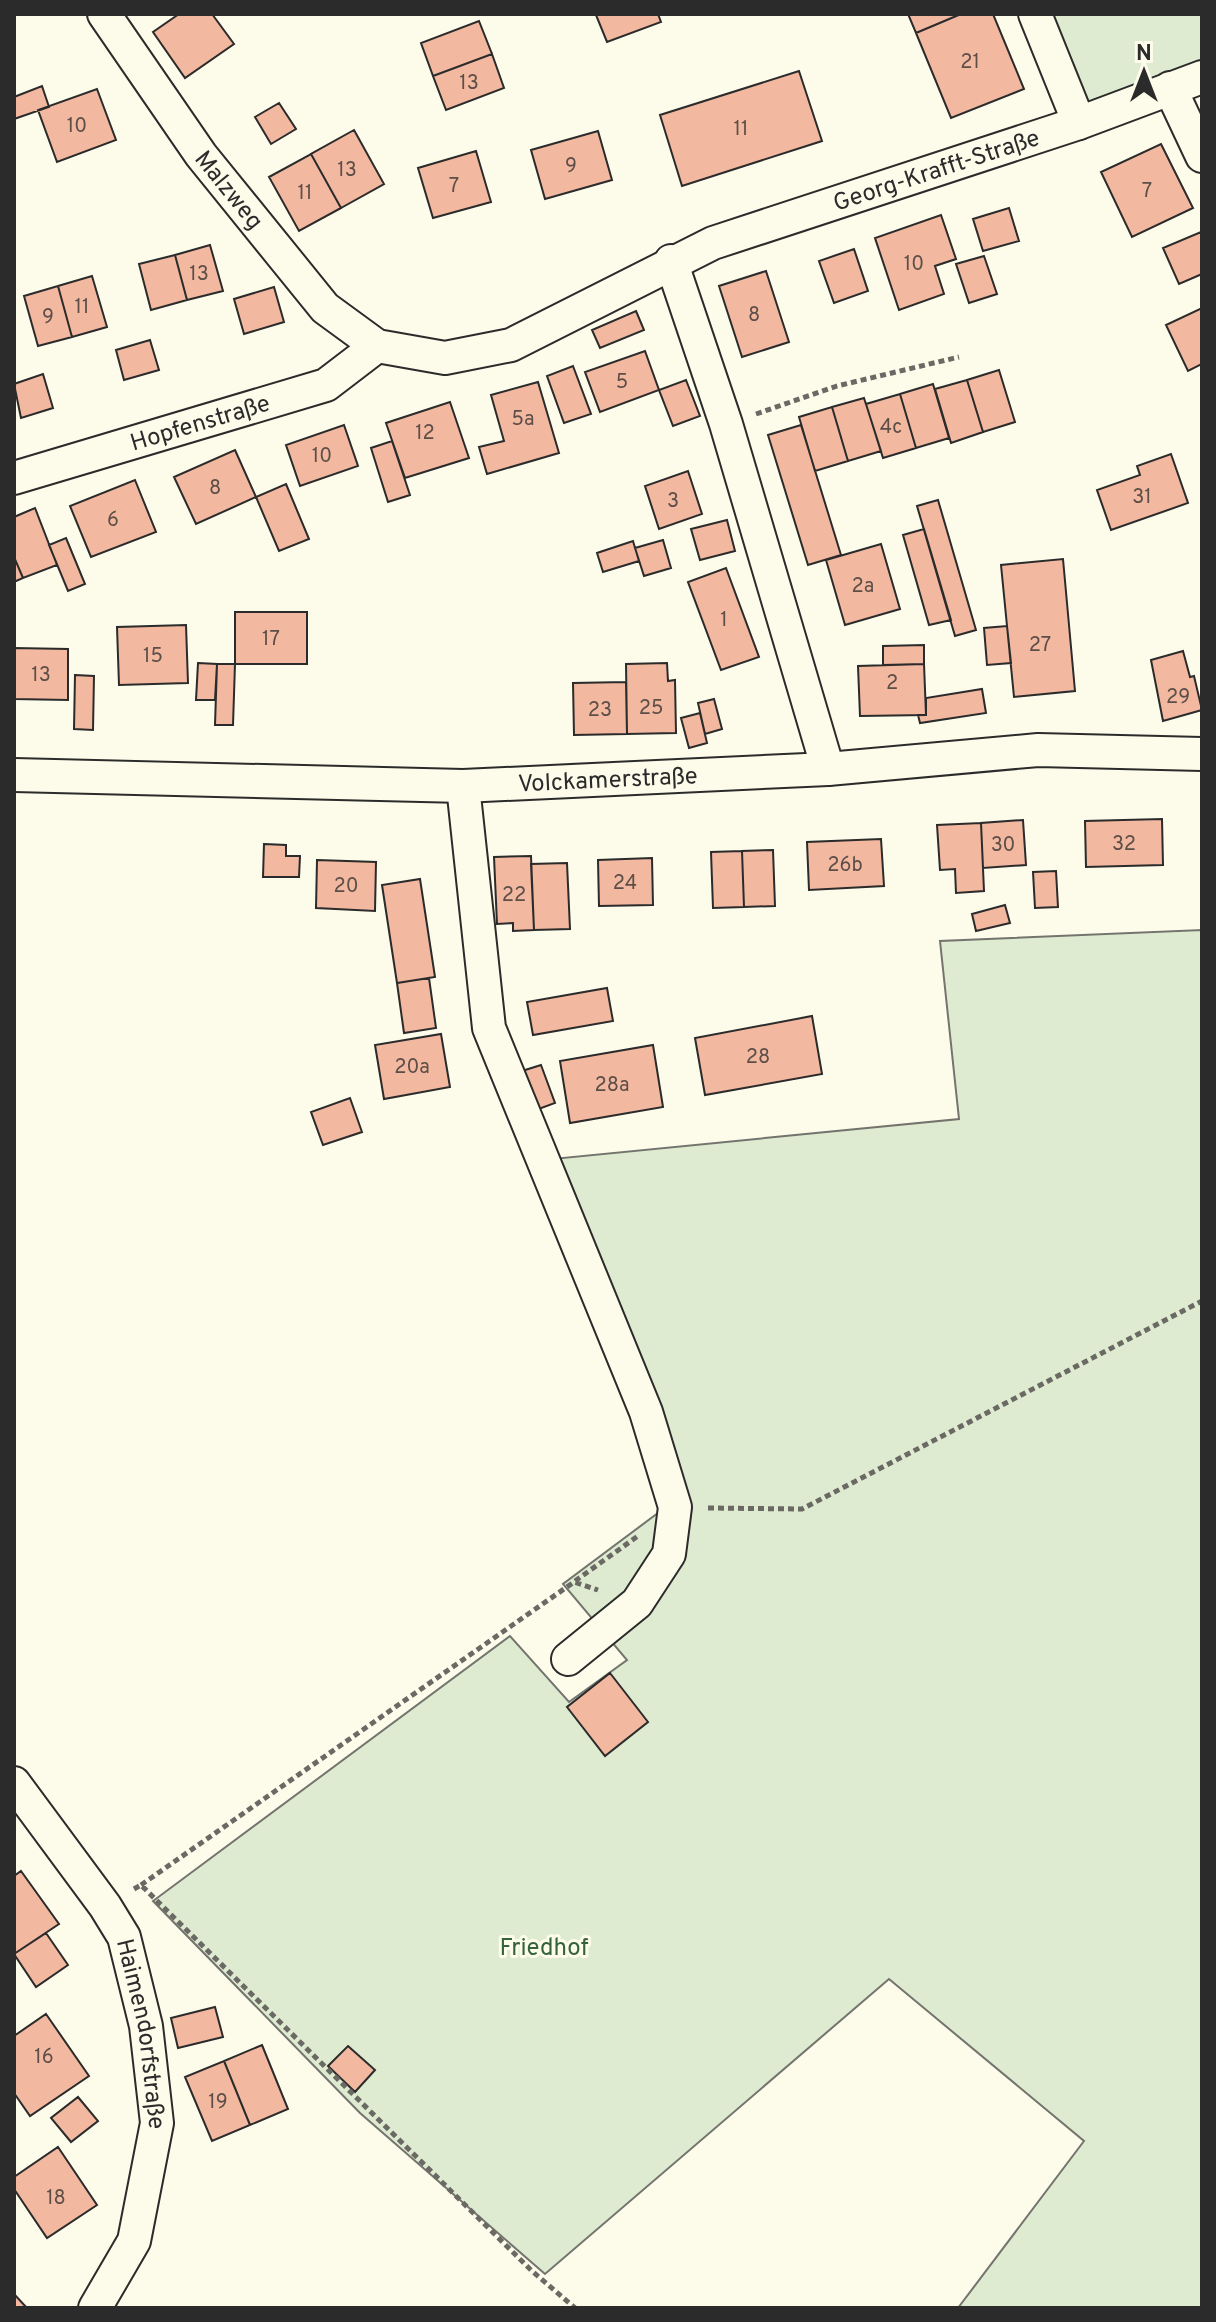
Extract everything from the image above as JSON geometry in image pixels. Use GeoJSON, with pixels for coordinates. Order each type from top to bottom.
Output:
{"type":"FeatureCollection","features":[{"type":"Feature","properties":{"kind":"street","name":"Malzweg"},"geometry":{"type":"LineString","coordinates":[[104,14],[201,155],[325,308],[377,346]]}},
{"type":"Feature","properties":{"kind":"street"},"geometry":{"type":"LineString","coordinates":[[1035,14],[1079,123]]}},
{"type":"Feature","properties":{"kind":"street","name":"Georg-Krafft-Straße"},"geometry":{"type":"LineString","coordinates":[[377,346],[445,358],[511,345],[671,261],[713,243],[1079,123],[1202,77]]}},
{"type":"Feature","properties":{"kind":"street"},"geometry":{"type":"LineString","coordinates":[[1170,88],[1202,156]]}},
{"type":"Feature","properties":{"kind":"street"},"geometry":{"type":"LineString","coordinates":[[671,261],[726,424],[828,769]]}},
{"type":"Feature","properties":{"kind":"street","name":"Hopfenstraße"},"geometry":{"type":"LineString","coordinates":[[14,478],[326,385],[377,346]]}},
{"type":"Feature","properties":{"kind":"street","name":"Volckamerstraße"},"geometry":{"type":"LineString","coordinates":[[14,775],[463,786],[828,769],[1038,750],[1202,754]]}},
{"type":"Feature","properties":{"kind":"street"},"geometry":{"type":"LineString","coordinates":[[463,786],[489,1028],[646,1412],[675,1509],[669,1554],[637,1603],[568,1659]]}},
{"type":"Feature","properties":{"kind":"street","name":"Haimendorfstraße"},"geometry":{"type":"LineString","coordinates":[[18,1794],[105,1906],[124,1937],[146,2026],[157,2123],[134,2241],[95,2308]]}},
{"type":"Feature","properties":{"kind":"path"},"geometry":{"type":"LineString","coordinates":[[726,424],[837,386],[959,357]]}},
{"type":"Feature","properties":{"kind":"path"},"geometry":{"type":"LineString","coordinates":[[105,1906],[141,1885],[675,1509],[802,1509],[1202,1301]]}},
{"type":"Feature","properties":{"kind":"path"},"geometry":{"type":"LineString","coordinates":[[574,1582],[637,1603]]}},
{"type":"Feature","properties":{"kind":"path"},"geometry":{"type":"LineString","coordinates":[[141,1885],[532,2271],[575,2308]]}},
{"type":"Feature","properties":{"kind":"green space"},"geometry":{"type":"Polygon","coordinates":[[[1050,14],[1202,14],[1202,65],[1085,107],[1050,14]]]}},
{"type":"Feature","properties":{"kind":"green space","name":"Friedhof"},"geometry":{"type":"Polygon","coordinates":[[[1202,930],[1202,2308],[958,2308],[1084,2141],[889,1979],[545,2274],[360,2113],[153,1901],[510,1636],[569,1702],[627,1660],[563,1584],[686,1492],[552,1159],[959,1119],[940,941],[1202,930]]]}},
{"type":"Feature","properties":{"kind":"building"},"geometry":{"type":"Polygon","coordinates":[[[179,14],[212,14],[234,44],[185,78],[153,32],[179,14]]]}},
{"type":"Feature","properties":{"kind":"building"},"geometry":{"type":"Polygon","coordinates":[[[658,14],[661,22],[607,42],[596,15],[658,14]]]}},
{"type":"Feature","properties":{"kind":"building"},"geometry":{"type":"Polygon","coordinates":[[[908,14],[961,14],[916,33],[908,14]]]}},
{"type":"Feature","properties":{"kind":"building"},"geometry":{"type":"Polygon","coordinates":[[[961,14],[993,14],[1024,89],[951,118],[916,33],[961,14]]]}},
{"type":"Feature","properties":{"kind":"building"},"geometry":{"type":"Polygon","coordinates":[[[479,21],[492,54],[433,76],[421,43],[479,21]]]}},
{"type":"Feature","properties":{"kind":"building"},"geometry":{"type":"Polygon","coordinates":[[[492,54],[504,88],[446,110],[433,76],[492,54]]]}},
{"type":"Feature","properties":{"kind":"building"},"geometry":{"type":"Polygon","coordinates":[[[799,71],[822,141],[682,186],[660,115],[799,71]]]}},
{"type":"Feature","properties":{"kind":"building"},"geometry":{"type":"Polygon","coordinates":[[[42,86],[49,107],[14,119],[14,97],[42,86]]]}},
{"type":"Feature","properties":{"kind":"building"},"geometry":{"type":"Polygon","coordinates":[[[97,89],[116,140],[57,162],[38,110],[97,89]]]}},
{"type":"Feature","properties":{"kind":"building"},"geometry":{"type":"Polygon","coordinates":[[[279,103],[296,129],[271,144],[255,117],[279,103]]]}},
{"type":"Feature","properties":{"kind":"building"},"geometry":{"type":"Polygon","coordinates":[[[354,130],[384,184],[341,208],[311,154],[354,130]]]}},
{"type":"Feature","properties":{"kind":"building"},"geometry":{"type":"Polygon","coordinates":[[[598,131],[612,180],[545,199],[531,150],[598,131]]]}},
{"type":"Feature","properties":{"kind":"building"},"geometry":{"type":"Polygon","coordinates":[[[1161,144],[1193,208],[1132,237],[1101,172],[1161,144]]]}},
{"type":"Feature","properties":{"kind":"building"},"geometry":{"type":"Polygon","coordinates":[[[476,151],[491,202],[433,218],[418,168],[476,151]]]}},
{"type":"Feature","properties":{"kind":"building"},"geometry":{"type":"Polygon","coordinates":[[[311,154],[341,208],[299,231],[269,177],[311,154]]]}},
{"type":"Feature","properties":{"kind":"building"},"geometry":{"type":"Polygon","coordinates":[[[1009,208],[1019,241],[983,251],[973,219],[1009,208]]]}},
{"type":"Feature","properties":{"kind":"building"},"geometry":{"type":"Polygon","coordinates":[[[941,215],[956,259],[935,266],[944,294],[899,310],[875,238],[941,215]]]}},
{"type":"Feature","properties":{"kind":"building"},"geometry":{"type":"Polygon","coordinates":[[[1201,232],[1202,274],[1179,284],[1163,248],[1201,232]]]}},
{"type":"Feature","properties":{"kind":"building"},"geometry":{"type":"Polygon","coordinates":[[[210,245],[223,291],[187,300],[175,255],[210,245]]]}},
{"type":"Feature","properties":{"kind":"building"},"geometry":{"type":"Polygon","coordinates":[[[854,249],[868,291],[834,303],[819,261],[854,249]]]}},
{"type":"Feature","properties":{"kind":"building"},"geometry":{"type":"Polygon","coordinates":[[[175,255],[187,300],[151,310],[139,264],[175,255]]]}},
{"type":"Feature","properties":{"kind":"building"},"geometry":{"type":"Polygon","coordinates":[[[984,256],[997,294],[969,303],[956,264],[984,256]]]}},
{"type":"Feature","properties":{"kind":"building"},"geometry":{"type":"Polygon","coordinates":[[[766,271],[789,342],[742,357],[719,286],[766,271]]]}},
{"type":"Feature","properties":{"kind":"building"},"geometry":{"type":"Polygon","coordinates":[[[92,276],[107,327],[72,337],[58,286],[92,276]]]}},
{"type":"Feature","properties":{"kind":"building"},"geometry":{"type":"Polygon","coordinates":[[[58,286],[72,337],[38,346],[24,296],[58,286]]]}},
{"type":"Feature","properties":{"kind":"building"},"geometry":{"type":"Polygon","coordinates":[[[274,287],[284,322],[244,334],[234,299],[274,287]]]}},
{"type":"Feature","properties":{"kind":"building"},"geometry":{"type":"Polygon","coordinates":[[[1202,308],[1202,364],[1188,371],[1166,325],[1202,308]]]}},
{"type":"Feature","properties":{"kind":"building"},"geometry":{"type":"Polygon","coordinates":[[[636,311],[644,330],[600,348],[592,330],[636,311]]]}},
{"type":"Feature","properties":{"kind":"building"},"geometry":{"type":"Polygon","coordinates":[[[150,340],[159,370],[124,380],[116,350],[150,340]]]}},
{"type":"Feature","properties":{"kind":"building"},"geometry":{"type":"Polygon","coordinates":[[[645,351],[659,390],[600,412],[585,372],[645,351]]]}},
{"type":"Feature","properties":{"kind":"building"},"geometry":{"type":"Polygon","coordinates":[[[573,366],[591,414],[564,423],[547,376],[573,366]]]}},
{"type":"Feature","properties":{"kind":"building"},"geometry":{"type":"Polygon","coordinates":[[[999,370],[1015,422],[983,432],[967,380],[999,370]]]}},
{"type":"Feature","properties":{"kind":"building"},"geometry":{"type":"Polygon","coordinates":[[[43,374],[53,408],[21,418],[14,384],[43,374]]]}},
{"type":"Feature","properties":{"kind":"building"},"geometry":{"type":"Polygon","coordinates":[[[686,380],[700,416],[673,426],[659,390],[686,380]]]}},
{"type":"Feature","properties":{"kind":"building"},"geometry":{"type":"Polygon","coordinates":[[[967,380],[983,432],[951,443],[935,389],[967,380]]]}},
{"type":"Feature","properties":{"kind":"building"},"geometry":{"type":"Polygon","coordinates":[[[538,382],[559,453],[487,474],[479,447],[504,441],[491,395],[538,382]]]}},
{"type":"Feature","properties":{"kind":"building"},"geometry":{"type":"Polygon","coordinates":[[[933,384],[949,438],[916,448],[900,394],[933,384]]]}},
{"type":"Feature","properties":{"kind":"building"},"geometry":{"type":"Polygon","coordinates":[[[900,394],[916,448],[883,458],[866,404],[900,394]]]}},
{"type":"Feature","properties":{"kind":"building"},"geometry":{"type":"Polygon","coordinates":[[[864,398],[881,451],[848,461],[832,407],[864,398]]]}},
{"type":"Feature","properties":{"kind":"building"},"geometry":{"type":"Polygon","coordinates":[[[450,402],[469,458],[405,478],[386,423],[450,402]]]}},
{"type":"Feature","properties":{"kind":"building"},"geometry":{"type":"Polygon","coordinates":[[[832,407],[848,461],[815,471],[799,417],[832,407]]]}},
{"type":"Feature","properties":{"kind":"building"},"geometry":{"type":"Polygon","coordinates":[[[344,425],[358,466],[300,486],[286,445],[344,425]]]}},
{"type":"Feature","properties":{"kind":"building"},"geometry":{"type":"Polygon","coordinates":[[[801,425],[841,555],[808,565],[768,435],[801,425]]]}},
{"type":"Feature","properties":{"kind":"building"},"geometry":{"type":"Polygon","coordinates":[[[392,441],[410,495],[388,502],[371,448],[392,441]]]}},
{"type":"Feature","properties":{"kind":"building"},"geometry":{"type":"Polygon","coordinates":[[[235,450],[256,497],[196,524],[174,477],[235,450]]]}},
{"type":"Feature","properties":{"kind":"building"},"geometry":{"type":"Polygon","coordinates":[[[1171,454],[1188,503],[1111,530],[1097,490],[1140,475],[1137,466],[1171,454]]]}},
{"type":"Feature","properties":{"kind":"building"},"geometry":{"type":"Polygon","coordinates":[[[688,471],[702,514],[659,529],[645,486],[688,471]]]}},
{"type":"Feature","properties":{"kind":"building"},"geometry":{"type":"Polygon","coordinates":[[[135,480],[156,532],[91,557],[70,506],[135,480]]]}},
{"type":"Feature","properties":{"kind":"building"},"geometry":{"type":"Polygon","coordinates":[[[286,484],[309,539],[279,551],[256,497],[286,484]]]}},
{"type":"Feature","properties":{"kind":"building"},"geometry":{"type":"Polygon","coordinates":[[[938,500],[976,630],[955,636],[917,506],[938,500]]]}},
{"type":"Feature","properties":{"kind":"building"},"geometry":{"type":"Polygon","coordinates":[[[35,508],[57,565],[23,578],[14,557],[14,517],[35,508]]]}},
{"type":"Feature","properties":{"kind":"building"},"geometry":{"type":"Polygon","coordinates":[[[727,520],[735,551],[700,560],[691,529],[727,520]]]}},
{"type":"Feature","properties":{"kind":"building"},"geometry":{"type":"Polygon","coordinates":[[[924,529],[951,620],[929,625],[903,535],[924,529]]]}},
{"type":"Feature","properties":{"kind":"building"},"geometry":{"type":"Polygon","coordinates":[[[66,538],[85,584],[68,591],[49,545],[66,538]]]}},
{"type":"Feature","properties":{"kind":"building"},"geometry":{"type":"Polygon","coordinates":[[[663,540],[671,568],[644,576],[635,548],[663,540]]]}},
{"type":"Feature","properties":{"kind":"building"},"geometry":{"type":"Polygon","coordinates":[[[633,541],[639,561],[603,572],[597,553],[633,541]]]}},
{"type":"Feature","properties":{"kind":"building"},"geometry":{"type":"Polygon","coordinates":[[[881,544],[900,609],[845,625],[826,560],[881,544]]]}},
{"type":"Feature","properties":{"kind":"building"},"geometry":{"type":"Polygon","coordinates":[[[14,557],[23,578],[14,582],[14,557]]]}},
{"type":"Feature","properties":{"kind":"building"},"geometry":{"type":"Polygon","coordinates":[[[1063,559],[1075,691],[1014,697],[1001,565],[1063,559]]]}},
{"type":"Feature","properties":{"kind":"building"},"geometry":{"type":"Polygon","coordinates":[[[726,568],[759,657],[721,670],[688,582],[726,568]]]}},
{"type":"Feature","properties":{"kind":"building"},"geometry":{"type":"Polygon","coordinates":[[[235,612],[307,612],[307,664],[235,664],[235,612]]]}},
{"type":"Feature","properties":{"kind":"building"},"geometry":{"type":"Polygon","coordinates":[[[186,625],[188,683],[119,685],[117,627],[186,625]]]}},
{"type":"Feature","properties":{"kind":"building"},"geometry":{"type":"Polygon","coordinates":[[[1007,626],[1011,663],[987,665],[984,628],[1007,626]]]}},
{"type":"Feature","properties":{"kind":"building"},"geometry":{"type":"Polygon","coordinates":[[[924,645],[924,664],[883,665],[883,646],[924,645]]]}},
{"type":"Feature","properties":{"kind":"building"},"geometry":{"type":"Polygon","coordinates":[[[14,648],[68,649],[68,700],[14,699],[14,648]]]}},
{"type":"Feature","properties":{"kind":"building"},"geometry":{"type":"Polygon","coordinates":[[[1183,651],[1190,677],[1194,676],[1202,710],[1163,721],[1151,660],[1183,651]]]}},
{"type":"Feature","properties":{"kind":"building"},"geometry":{"type":"Polygon","coordinates":[[[198,663],[217,664],[215,700],[196,700],[198,663]]]}},
{"type":"Feature","properties":{"kind":"building"},"geometry":{"type":"Polygon","coordinates":[[[667,663],[668,681],[675,680],[676,733],[627,734],[626,664],[667,663]]]}},
{"type":"Feature","properties":{"kind":"building"},"geometry":{"type":"Polygon","coordinates":[[[217,664],[235,664],[233,725],[215,725],[217,664]]]}},
{"type":"Feature","properties":{"kind":"building"},"geometry":{"type":"Polygon","coordinates":[[[924,664],[926,715],[860,716],[858,666],[924,664]]]}},
{"type":"Feature","properties":{"kind":"building"},"geometry":{"type":"Polygon","coordinates":[[[75,675],[94,676],[93,730],[74,729],[75,675]]]}},
{"type":"Feature","properties":{"kind":"building"},"geometry":{"type":"Polygon","coordinates":[[[626,682],[627,734],[574,735],[573,683],[626,682]]]}},
{"type":"Feature","properties":{"kind":"building"},"geometry":{"type":"Polygon","coordinates":[[[982,689],[986,713],[920,723],[918,715],[926,715],[926,698],[982,689]]]}},
{"type":"Feature","properties":{"kind":"building"},"geometry":{"type":"Polygon","coordinates":[[[714,699],[722,729],[705,734],[698,703],[714,699]]]}},
{"type":"Feature","properties":{"kind":"building"},"geometry":{"type":"Polygon","coordinates":[[[700,713],[707,743],[689,748],[681,718],[700,713]]]}},
{"type":"Feature","properties":{"kind":"building"},"geometry":{"type":"Polygon","coordinates":[[[1162,819],[1163,865],[1086,867],[1085,821],[1162,819]]]}},
{"type":"Feature","properties":{"kind":"building"},"geometry":{"type":"Polygon","coordinates":[[[1023,820],[1026,865],[983,868],[981,823],[1023,820]]]}},
{"type":"Feature","properties":{"kind":"building"},"geometry":{"type":"Polygon","coordinates":[[[981,823],[984,891],[956,893],[955,869],[940,870],[937,825],[981,823]]]}},
{"type":"Feature","properties":{"kind":"building"},"geometry":{"type":"Polygon","coordinates":[[[881,839],[884,886],[809,890],[807,842],[881,839]]]}},
{"type":"Feature","properties":{"kind":"building"},"geometry":{"type":"Polygon","coordinates":[[[264,844],[286,845],[286,856],[300,856],[299,877],[263,877],[264,844]]]}},
{"type":"Feature","properties":{"kind":"building"},"geometry":{"type":"Polygon","coordinates":[[[773,850],[775,906],[744,907],[742,851],[773,850]]]}},
{"type":"Feature","properties":{"kind":"building"},"geometry":{"type":"Polygon","coordinates":[[[742,851],[744,907],[713,908],[711,852],[742,851]]]}},
{"type":"Feature","properties":{"kind":"building"},"geometry":{"type":"Polygon","coordinates":[[[531,856],[534,930],[513,931],[513,923],[497,924],[494,857],[531,856]]]}},
{"type":"Feature","properties":{"kind":"building"},"geometry":{"type":"Polygon","coordinates":[[[652,858],[653,905],[599,906],[598,860],[652,858]]]}},
{"type":"Feature","properties":{"kind":"building"},"geometry":{"type":"Polygon","coordinates":[[[317,860],[376,862],[375,911],[316,908],[317,860]]]}},
{"type":"Feature","properties":{"kind":"building"},"geometry":{"type":"Polygon","coordinates":[[[567,863],[570,929],[534,930],[531,864],[567,863]]]}},
{"type":"Feature","properties":{"kind":"building"},"geometry":{"type":"Polygon","coordinates":[[[1056,871],[1058,907],[1035,908],[1033,872],[1056,871]]]}},
{"type":"Feature","properties":{"kind":"building"},"geometry":{"type":"Polygon","coordinates":[[[420,879],[435,977],[397,983],[382,885],[420,879]]]}},
{"type":"Feature","properties":{"kind":"building"},"geometry":{"type":"Polygon","coordinates":[[[1005,905],[1010,923],[976,931],[972,914],[1005,905]]]}},
{"type":"Feature","properties":{"kind":"building"},"geometry":{"type":"Polygon","coordinates":[[[429,978],[436,1028],[404,1033],[397,983],[429,978]]]}},
{"type":"Feature","properties":{"kind":"building"},"geometry":{"type":"Polygon","coordinates":[[[607,988],[613,1021],[533,1035],[527,1002],[607,988]]]}},
{"type":"Feature","properties":{"kind":"building"},"geometry":{"type":"Polygon","coordinates":[[[812,1016],[822,1074],[705,1095],[695,1038],[812,1016]]]}},
{"type":"Feature","properties":{"kind":"building"},"geometry":{"type":"Polygon","coordinates":[[[441,1034],[450,1087],[384,1099],[375,1045],[441,1034]]]}},
{"type":"Feature","properties":{"kind":"building"},"geometry":{"type":"Polygon","coordinates":[[[653,1045],[663,1107],[570,1123],[560,1061],[653,1045]]]}},
{"type":"Feature","properties":{"kind":"building"},"geometry":{"type":"Polygon","coordinates":[[[541,1065],[555,1103],[536,1110],[522,1071],[541,1065]]]}},
{"type":"Feature","properties":{"kind":"building"},"geometry":{"type":"Polygon","coordinates":[[[350,1098],[362,1132],[323,1145],[311,1112],[350,1098]]]}},
{"type":"Feature","properties":{"kind":"building"},"geometry":{"type":"Polygon","coordinates":[[[610,1673],[648,1722],[605,1756],[567,1707],[610,1673]]]}},
{"type":"Feature","properties":{"kind":"building"},"geometry":{"type":"Polygon","coordinates":[[[21,1871],[59,1924],[14,1954],[14,1876],[21,1871]]]}},
{"type":"Feature","properties":{"kind":"building"},"geometry":{"type":"Polygon","coordinates":[[[46,1933],[68,1965],[36,1987],[14,1954],[46,1933]]]}},
{"type":"Feature","properties":{"kind":"building"},"geometry":{"type":"Polygon","coordinates":[[[215,2007],[223,2037],[178,2048],[171,2018],[215,2007]]]}},
{"type":"Feature","properties":{"kind":"building"},"geometry":{"type":"Polygon","coordinates":[[[46,2014],[89,2076],[30,2116],[14,2093],[14,2036],[46,2014]]]}},
{"type":"Feature","properties":{"kind":"building"},"geometry":{"type":"Polygon","coordinates":[[[262,2045],[288,2109],[250,2125],[224,2061],[262,2045]]]}},
{"type":"Feature","properties":{"kind":"building"},"geometry":{"type":"Polygon","coordinates":[[[348,2046],[375,2070],[355,2092],[328,2066],[348,2046]]]}},
{"type":"Feature","properties":{"kind":"building"},"geometry":{"type":"Polygon","coordinates":[[[224,2061],[250,2125],[212,2141],[185,2077],[224,2061]]]}},
{"type":"Feature","properties":{"kind":"building"},"geometry":{"type":"Polygon","coordinates":[[[78,2097],[98,2121],[71,2142],[51,2118],[78,2097]]]}},
{"type":"Feature","properties":{"kind":"building"},"geometry":{"type":"Polygon","coordinates":[[[58,2147],[97,2205],[47,2238],[14,2189],[14,2177],[58,2147]]]}},
{"type":"Feature","properties":{"kind":"building"},"geometry":{"type":"Polygon","coordinates":[[[14,2294],[27,2308],[14,2308],[14,2294]]]}}]}
